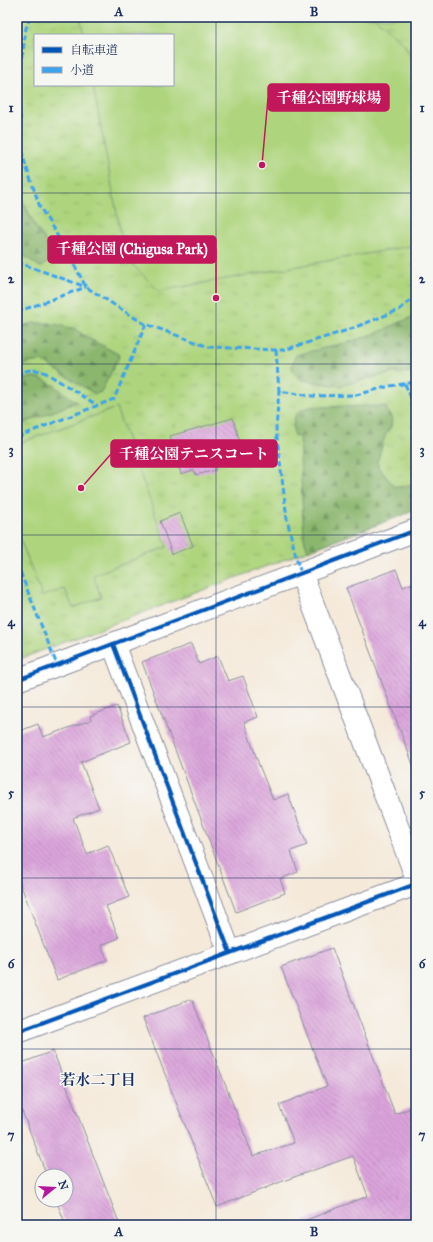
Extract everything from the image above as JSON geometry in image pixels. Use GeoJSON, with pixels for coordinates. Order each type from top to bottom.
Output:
{"type":"FeatureCollection","features":[{"type":"Feature","properties":{"kind":"street"},"geometry":{"type":"LineString","coordinates":[[17,680],[416,530]]}},
{"type":"Feature","properties":{"kind":"street"},"geometry":{"type":"LineString","coordinates":[[302,573],[416,876]]}},
{"type":"Feature","properties":{"kind":"street"},"geometry":{"type":"LineString","coordinates":[[113,644],[230,953]]}},
{"type":"Feature","properties":{"kind":"street"},"geometry":{"type":"LineString","coordinates":[[17,1032],[416,884]]}},
{"type":"Feature","properties":{"kind":"green space"},"geometry":{"type":"Polygon","coordinates":[[[17,17],[416,17],[416,510],[17,660],[17,17]]]}},
{"type":"Feature","properties":{"kind":"green space"},"geometry":{"type":"Polygon","coordinates":[[[80,17],[374,17],[404,44],[416,66],[416,245],[159,291],[125,257],[93,86],[174,86],[174,34],[84,34],[80,17]]]}},
{"type":"Feature","properties":{"kind":"green space"},"geometry":{"type":"Polygon","coordinates":[[[17,184],[35,226],[54,252],[53,257],[44,266],[40,267],[17,251],[17,184]]]}},
{"type":"Feature","properties":{"kind":"green space"},"geometry":{"type":"Polygon","coordinates":[[[416,315],[416,372],[392,373],[339,386],[302,380],[294,372],[292,366],[296,355],[377,333],[416,315]]]}},
{"type":"Feature","properties":{"kind":"green space"},"geometry":{"type":"Polygon","coordinates":[[[35,323],[50,323],[76,329],[86,337],[118,354],[119,357],[101,392],[95,394],[42,361],[26,363],[17,369],[17,327],[35,323]]]}},
{"type":"Feature","properties":{"kind":"green space"},"geometry":{"type":"Polygon","coordinates":[[[32,377],[49,383],[77,402],[17,426],[17,382],[32,377]]]}},
{"type":"Feature","properties":{"kind":"green space"},"geometry":{"type":"Polygon","coordinates":[[[309,407],[386,407],[392,419],[391,426],[385,436],[377,462],[379,468],[394,486],[400,487],[413,484],[416,485],[416,510],[308,551],[304,539],[299,437],[294,436],[293,426],[295,417],[300,411],[309,407]]]}},
{"type":"Feature","properties":{"kind":"green space"},"geometry":{"type":"Polygon","coordinates":[[[116,408],[167,547],[93,575],[101,597],[73,608],[65,589],[42,596],[17,531],[17,444],[116,408]]]}},
{"type":"Feature","properties":{"kind":"building"},"geometry":{"type":"Polygon","coordinates":[[[233,418],[244,456],[214,464],[216,470],[196,475],[194,470],[181,474],[170,436],[233,418]]]}},
{"type":"Feature","properties":{"kind":"building"},"geometry":{"type":"Polygon","coordinates":[[[180,513],[193,546],[172,554],[160,521],[180,513]]]}},
{"type":"Feature","properties":{"kind":"building"},"geometry":{"type":"Polygon","coordinates":[[[396,569],[403,587],[416,582],[416,767],[414,767],[346,588],[396,569]]]}},
{"type":"Feature","properties":{"kind":"building"},"geometry":{"type":"Polygon","coordinates":[[[191,644],[199,664],[218,656],[228,681],[243,676],[258,717],[244,722],[259,765],[273,800],[288,794],[307,845],[291,851],[298,872],[280,879],[285,893],[236,912],[142,662],[191,644]]]}},
{"type":"Feature","properties":{"kind":"building"},"geometry":{"type":"Polygon","coordinates":[[[117,706],[131,742],[81,762],[99,808],[73,818],[87,854],[108,845],[129,897],[106,906],[119,938],[101,945],[107,960],[57,980],[17,875],[17,732],[38,724],[43,737],[91,720],[90,716],[117,706]]]}},
{"type":"Feature","properties":{"kind":"building"},"geometry":{"type":"Polygon","coordinates":[[[332,948],[395,1114],[416,1106],[416,1225],[296,1224],[368,1196],[353,1156],[217,1207],[143,1018],[192,999],[253,1156],[294,1143],[279,1105],[327,1086],[281,967],[332,948]]]}},
{"type":"Feature","properties":{"kind":"building"},"geometry":{"type":"Polygon","coordinates":[[[53,1051],[120,1225],[66,1225],[59,1208],[74,1208],[74,1168],[44,1168],[17,1098],[17,1065],[53,1051]]]}},
{"type":"Feature","properties":{"kind":"marked path"},"geometry":{"type":"LineString","coordinates":[[30,17],[26,28],[18,88],[23,157],[40,207],[69,255],[86,287],[143,323],[209,347],[276,350],[284,350],[348,330],[399,310],[416,296]]}},
{"type":"Feature","properties":{"kind":"marked path"},"geometry":{"type":"LineString","coordinates":[[17,262],[86,287]]}},
{"type":"Feature","properties":{"kind":"marked path"},"geometry":{"type":"LineString","coordinates":[[17,312],[86,287]]}},
{"type":"Feature","properties":{"kind":"marked path"},"geometry":{"type":"LineString","coordinates":[[17,437],[114,399],[146,324]]}},
{"type":"Feature","properties":{"kind":"marked path"},"geometry":{"type":"LineString","coordinates":[[276,350],[279,391]]}},
{"type":"Feature","properties":{"kind":"marked path"},"geometry":{"type":"LineString","coordinates":[[17,376],[31,370],[46,373],[97,405]]}},
{"type":"Feature","properties":{"kind":"marked path"},"geometry":{"type":"LineString","coordinates":[[301,573],[287,519],[276,429],[279,391],[312,396],[356,395],[390,386],[416,382]]}},
{"type":"Feature","properties":{"kind":"marked path"},"geometry":{"type":"LineString","coordinates":[[405,384],[416,409]]}},
{"type":"Feature","properties":{"kind":"marked path"},"geometry":{"type":"LineString","coordinates":[[17,564],[57,665]]}},
{"type":"Feature","properties":{"kind":"cycle path"},"geometry":{"type":"LineString","coordinates":[[17,680],[416,530]]}},
{"type":"Feature","properties":{"kind":"cycle path"},"geometry":{"type":"LineString","coordinates":[[113,644],[230,953]]}},
{"type":"Feature","properties":{"kind":"cycle path"},"geometry":{"type":"LineString","coordinates":[[17,1032],[416,884]]}},
{"type":"Feature","properties":{"kind":"place","name":"千種公園野球場"},"geometry":{"type":"Point","coordinates":[262,165]}},
{"type":"Feature","properties":{"kind":"place","name":"千種公園 (Chigusa Park)"},"geometry":{"type":"Point","coordinates":[216,298]}},
{"type":"Feature","properties":{"kind":"place","name":"千種公園テニスコート"},"geometry":{"type":"Point","coordinates":[81,488]}},
{"type":"Feature","properties":{"kind":"district","name":"若水二丁目"},"geometry":{"type":"Point","coordinates":[98,1080]}}]}
